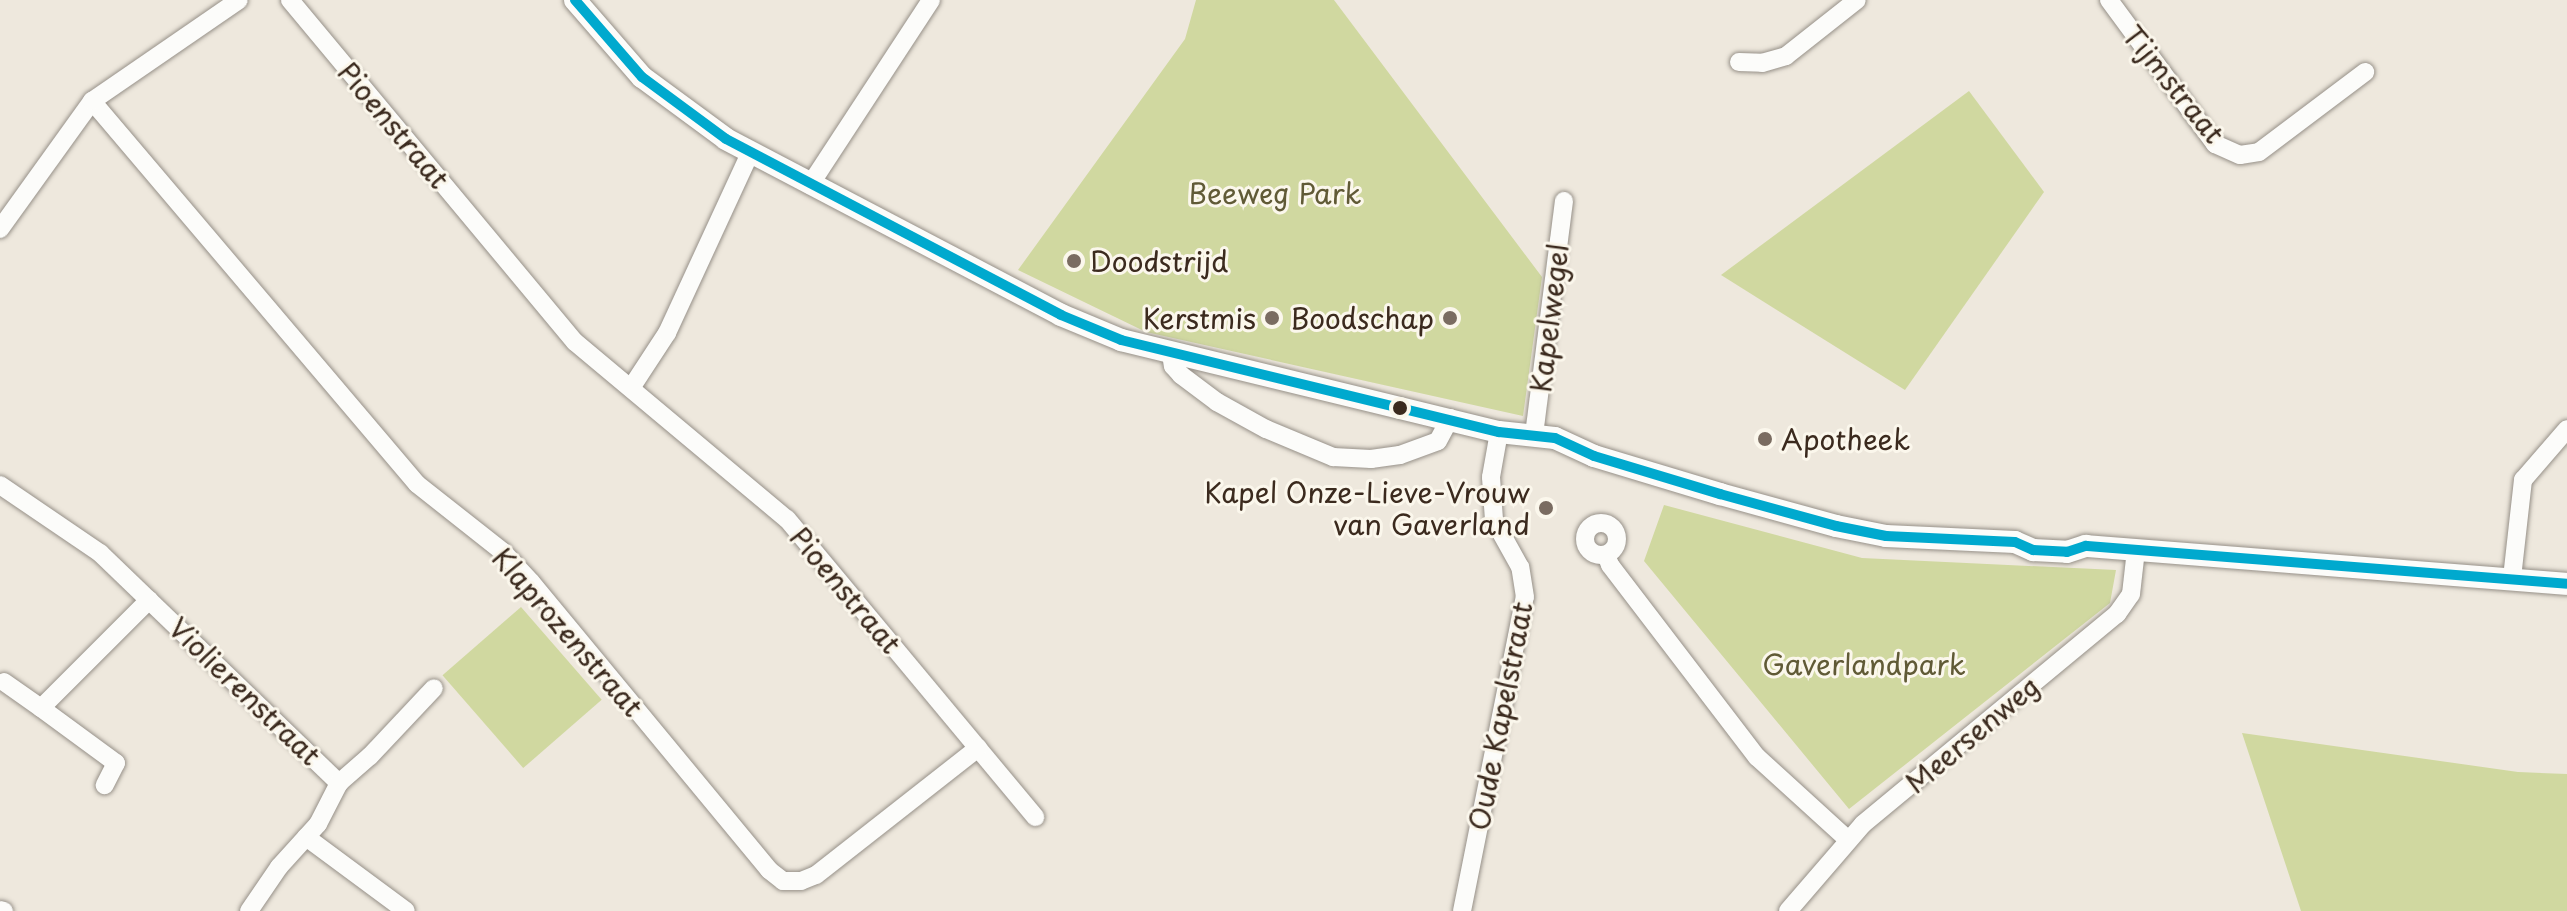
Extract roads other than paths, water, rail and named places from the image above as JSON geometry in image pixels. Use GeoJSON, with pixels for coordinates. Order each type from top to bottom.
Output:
{"type":"FeatureCollection","features":[{"type":"Feature","properties":{"kind":"street"},"geometry":{"type":"LineString","coordinates":[[0,229],[92,101],[239,0]]}},
{"type":"Feature","properties":{"kind":"street","name":"Pioenstraat"},"geometry":{"type":"LineString","coordinates":[[290,0],[575,342],[787,519],[1035,817]]}},
{"type":"Feature","properties":{"kind":"street"},"geometry":{"type":"LineString","coordinates":[[575,0],[642,77],[750,153],[1061,315],[1121,340],[1499,432],[1555,438],[1594,456],[1720,494],[1886,536],[2015,542],[2033,550],[2067,552],[2086,546],[2567,584]]}},
{"type":"Feature","properties":{"kind":"street"},"geometry":{"type":"LineString","coordinates":[[810,185],[931,0]]}},
{"type":"Feature","properties":{"kind":"street"},"geometry":{"type":"LineString","coordinates":[[1739,62],[1762,63],[1786,56],[1857,0]]}},
{"type":"Feature","properties":{"kind":"street","name":"Tijmstraat"},"geometry":{"type":"LineString","coordinates":[[2109,0],[2215,144],[2240,155],[2259,152],[2365,72]]}},
{"type":"Feature","properties":{"kind":"street","name":"Klaprozenstraat"},"geometry":{"type":"LineString","coordinates":[[92,101],[417,484],[503,552],[531,582],[769,870],[783,881],[801,881],[816,875],[978,748]]}},
{"type":"Feature","properties":{"kind":"street"},"geometry":{"type":"LineString","coordinates":[[631,388],[667,333],[750,153]]}},
{"type":"Feature","properties":{"kind":"street","name":"Kapelwegel"},"geometry":{"type":"LineString","coordinates":[[1534,435],[1564,201]]}},
{"type":"Feature","properties":{"kind":"street"},"geometry":{"type":"LineString","coordinates":[[1171,354],[1173,366],[1181,375],[1217,402],[1266,429],[1333,457],[1371,459],[1400,455],[1438,441],[1450,418]]}},
{"type":"Feature","properties":{"kind":"street"},"geometry":{"type":"LineString","coordinates":[[2512,578],[2523,480],[2567,429]]}},
{"type":"Feature","properties":{"kind":"street","name":"Oude Kapelstraat"},"geometry":{"type":"LineString","coordinates":[[1462,911],[1525,597],[1520,567],[1494,520],[1491,477],[1499,432]]}},
{"type":"Feature","properties":{"kind":"street","name":"Violierenstraat"},"geometry":{"type":"LineString","coordinates":[[0,485],[100,553],[339,783]]}},
{"type":"Feature","properties":{"kind":"street","name":"Meersenweg"},"geometry":{"type":"LineString","coordinates":[[1788,911],[1847,839],[2117,614],[2131,594],[2136,550]]}},
{"type":"Feature","properties":{"kind":"street"},"geometry":{"type":"LineString","coordinates":[[1606,555],[1610,565],[1757,757],[1847,839]]}},
{"type":"Feature","properties":{"kind":"street","name":"Violierenstraat"},"geometry":{"type":"LineString","coordinates":[[41,708],[149,600]]}},
{"type":"Feature","properties":{"kind":"street"},"geometry":{"type":"LineString","coordinates":[[4,682],[116,763],[105,785]]}},
{"type":"Feature","properties":{"kind":"street"},"geometry":{"type":"LineString","coordinates":[[249,911],[279,867],[318,824],[339,783],[370,756],[434,688]]}},
{"type":"Feature","properties":{"kind":"street"},"geometry":{"type":"LineString","coordinates":[[306,837],[406,911]]}},
{"type":"Feature","properties":{"kind":"place","name":"Doodstrijd"},"geometry":{"type":"Point","coordinates":[1074,261]}},
{"type":"Feature","properties":{"kind":"place","name":"Kerstmis"},"geometry":{"type":"Point","coordinates":[1272,318]}},
{"type":"Feature","properties":{"kind":"place","name":"Boodschap"},"geometry":{"type":"Point","coordinates":[1450,318]}},
{"type":"Feature","properties":{"kind":"place","name":"Apotheek"},"geometry":{"type":"Point","coordinates":[1765,439]}},
{"type":"Feature","properties":{"kind":"place","name":"Kapel Onze-Lieve-Vrouw van Gaverland"},"geometry":{"type":"Point","coordinates":[1546,508]}},
{"type":"Feature","properties":{"kind":"park label","name":"Beeweg Park"},"geometry":{"type":"Point","coordinates":[1275,193]}},
{"type":"Feature","properties":{"kind":"park label","name":"Gaverlandpark"},"geometry":{"type":"Point","coordinates":[1864,664]}}]}
